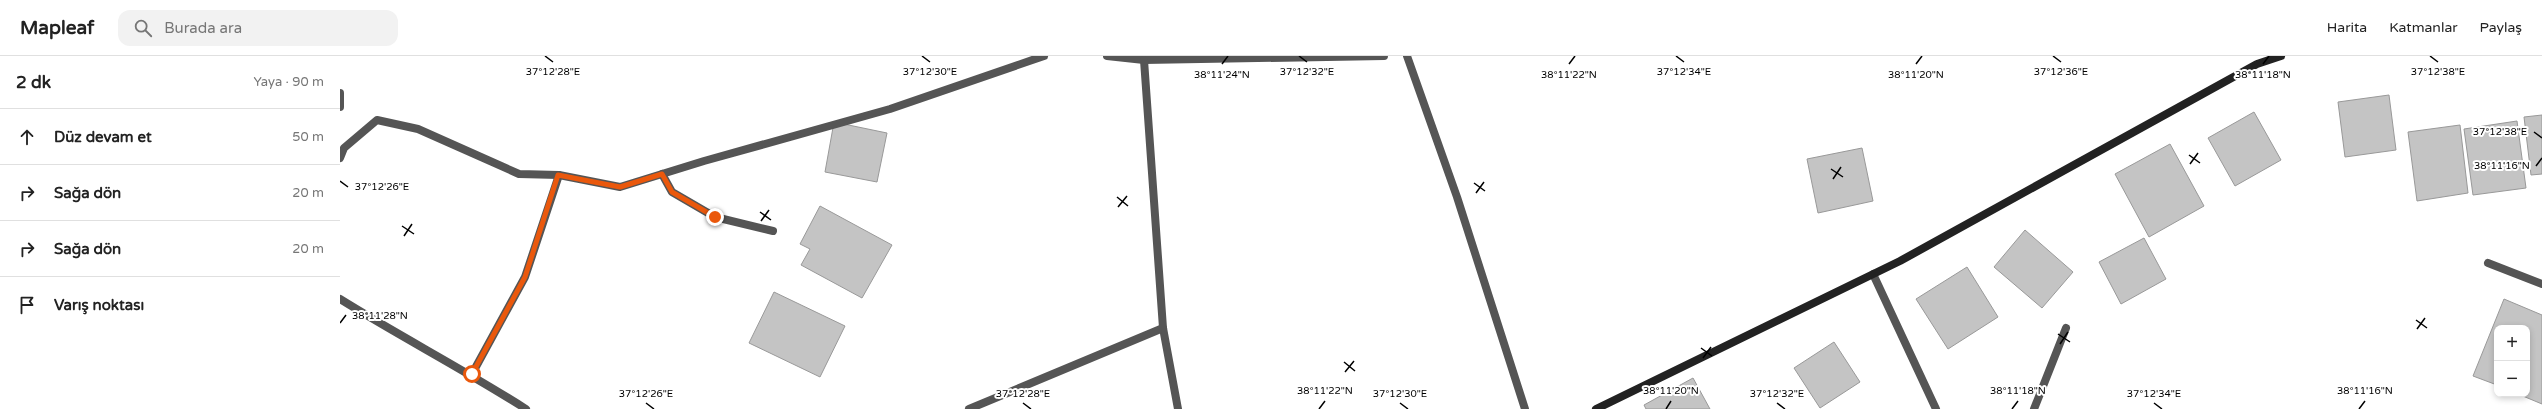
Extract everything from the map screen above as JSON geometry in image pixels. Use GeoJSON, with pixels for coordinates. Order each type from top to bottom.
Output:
{"type":"FeatureCollection","features":[{"type":"Feature","properties":{"kind":"main road"},"geometry":{"type":"LineString","coordinates":[[1596,409],[1873,274],[2257,64],[2281,56]]}},
{"type":"Feature","properties":{"kind":"street"},"geometry":{"type":"LineString","coordinates":[[340,158],[342,146],[377,120],[418,129],[519,174],[558,175],[620,187],[890,109],[1044,56]]}},
{"type":"Feature","properties":{"kind":"street"},"geometry":{"type":"LineString","coordinates":[[1107,56],[1144,60],[1384,56]]}},
{"type":"Feature","properties":{"kind":"street"},"geometry":{"type":"LineString","coordinates":[[1407,56],[1457,197],[1525,409]]}},
{"type":"Feature","properties":{"kind":"street"},"geometry":{"type":"LineString","coordinates":[[1144,60],[1164,328],[1178,409]]}},
{"type":"Feature","properties":{"kind":"street"},"geometry":{"type":"LineString","coordinates":[[340,93],[342,100],[340,107]]}},
{"type":"Feature","properties":{"kind":"street"},"geometry":{"type":"LineString","coordinates":[[662,174],[672,192],[715,217],[773,231]]}},
{"type":"Feature","properties":{"kind":"street"},"geometry":{"type":"LineString","coordinates":[[472,374],[525,277],[558,175]]}},
{"type":"Feature","properties":{"kind":"street"},"geometry":{"type":"LineString","coordinates":[[2488,263],[2542,284]]}},
{"type":"Feature","properties":{"kind":"street"},"geometry":{"type":"LineString","coordinates":[[1873,274],[1936,409]]}},
{"type":"Feature","properties":{"kind":"street"},"geometry":{"type":"LineString","coordinates":[[340,299],[391,331],[472,374],[526,409]]}},
{"type":"Feature","properties":{"kind":"street"},"geometry":{"type":"LineString","coordinates":[[969,409],[1164,328]]}},
{"type":"Feature","properties":{"kind":"street"},"geometry":{"type":"LineString","coordinates":[[2034,409],[2066,328]]}},
{"type":"Feature","properties":{"kind":"building"},"geometry":{"type":"Polygon","coordinates":[[[2389,95],[2396,150],[2345,157],[2338,102],[2389,95]]]}},
{"type":"Feature","properties":{"kind":"building"},"geometry":{"type":"Polygon","coordinates":[[[2254,112],[2281,160],[2235,186],[2208,138],[2254,112]]]}},
{"type":"Feature","properties":{"kind":"building"},"geometry":{"type":"Polygon","coordinates":[[[2542,115],[2542,174],[2531,175],[2524,117],[2542,115]]]}},
{"type":"Feature","properties":{"kind":"building"},"geometry":{"type":"Polygon","coordinates":[[[2517,121],[2526,188],[2473,195],[2464,129],[2517,121]]]}},
{"type":"Feature","properties":{"kind":"building"},"geometry":{"type":"Polygon","coordinates":[[[834,122],[887,133],[877,182],[825,172],[834,122]]]}},
{"type":"Feature","properties":{"kind":"building"},"geometry":{"type":"Polygon","coordinates":[[[2460,125],[2468,193],[2417,201],[2408,132],[2460,125]]]}},
{"type":"Feature","properties":{"kind":"building"},"geometry":{"type":"Polygon","coordinates":[[[2170,144],[2204,206],[2149,237],[2115,174],[2170,144]]]}},
{"type":"Feature","properties":{"kind":"building"},"geometry":{"type":"Polygon","coordinates":[[[1862,148],[1873,201],[1818,213],[1807,159],[1862,148]]]}},
{"type":"Feature","properties":{"kind":"building"},"geometry":{"type":"Polygon","coordinates":[[[820,206],[892,245],[862,298],[801,265],[810,249],[800,244],[820,206]]]}},
{"type":"Feature","properties":{"kind":"building"},"geometry":{"type":"Polygon","coordinates":[[[2025,230],[2073,272],[2042,308],[1994,267],[2025,230]]]}},
{"type":"Feature","properties":{"kind":"building"},"geometry":{"type":"Polygon","coordinates":[[[2144,238],[2166,279],[2121,304],[2099,262],[2144,238]]]}},
{"type":"Feature","properties":{"kind":"building"},"geometry":{"type":"Polygon","coordinates":[[[1967,267],[1998,317],[1948,349],[1916,299],[1967,267]]]}},
{"type":"Feature","properties":{"kind":"building"},"geometry":{"type":"Polygon","coordinates":[[[774,292],[845,326],[820,377],[749,343],[774,292]]]}},
{"type":"Feature","properties":{"kind":"building"},"geometry":{"type":"Polygon","coordinates":[[[2504,299],[2542,315],[2542,404],[2525,397],[2530,397],[2530,325],[2494,325],[2494,384],[2473,376],[2504,299]]]}},
{"type":"Feature","properties":{"kind":"building"},"geometry":{"type":"Polygon","coordinates":[[[1834,342],[1860,382],[1820,408],[1794,368],[1834,342]]]}},
{"type":"Feature","properties":{"kind":"building"},"geometry":{"type":"Polygon","coordinates":[[[1693,378],[1710,409],[1646,409],[1644,405],[1693,378]]]}},
{"type":"Feature","properties":{"kind":"route"},"geometry":{"type":"LineString","coordinates":[[472,374],[525,277],[558,175],[620,187],[662,174],[672,192],[715,217]]}}]}
